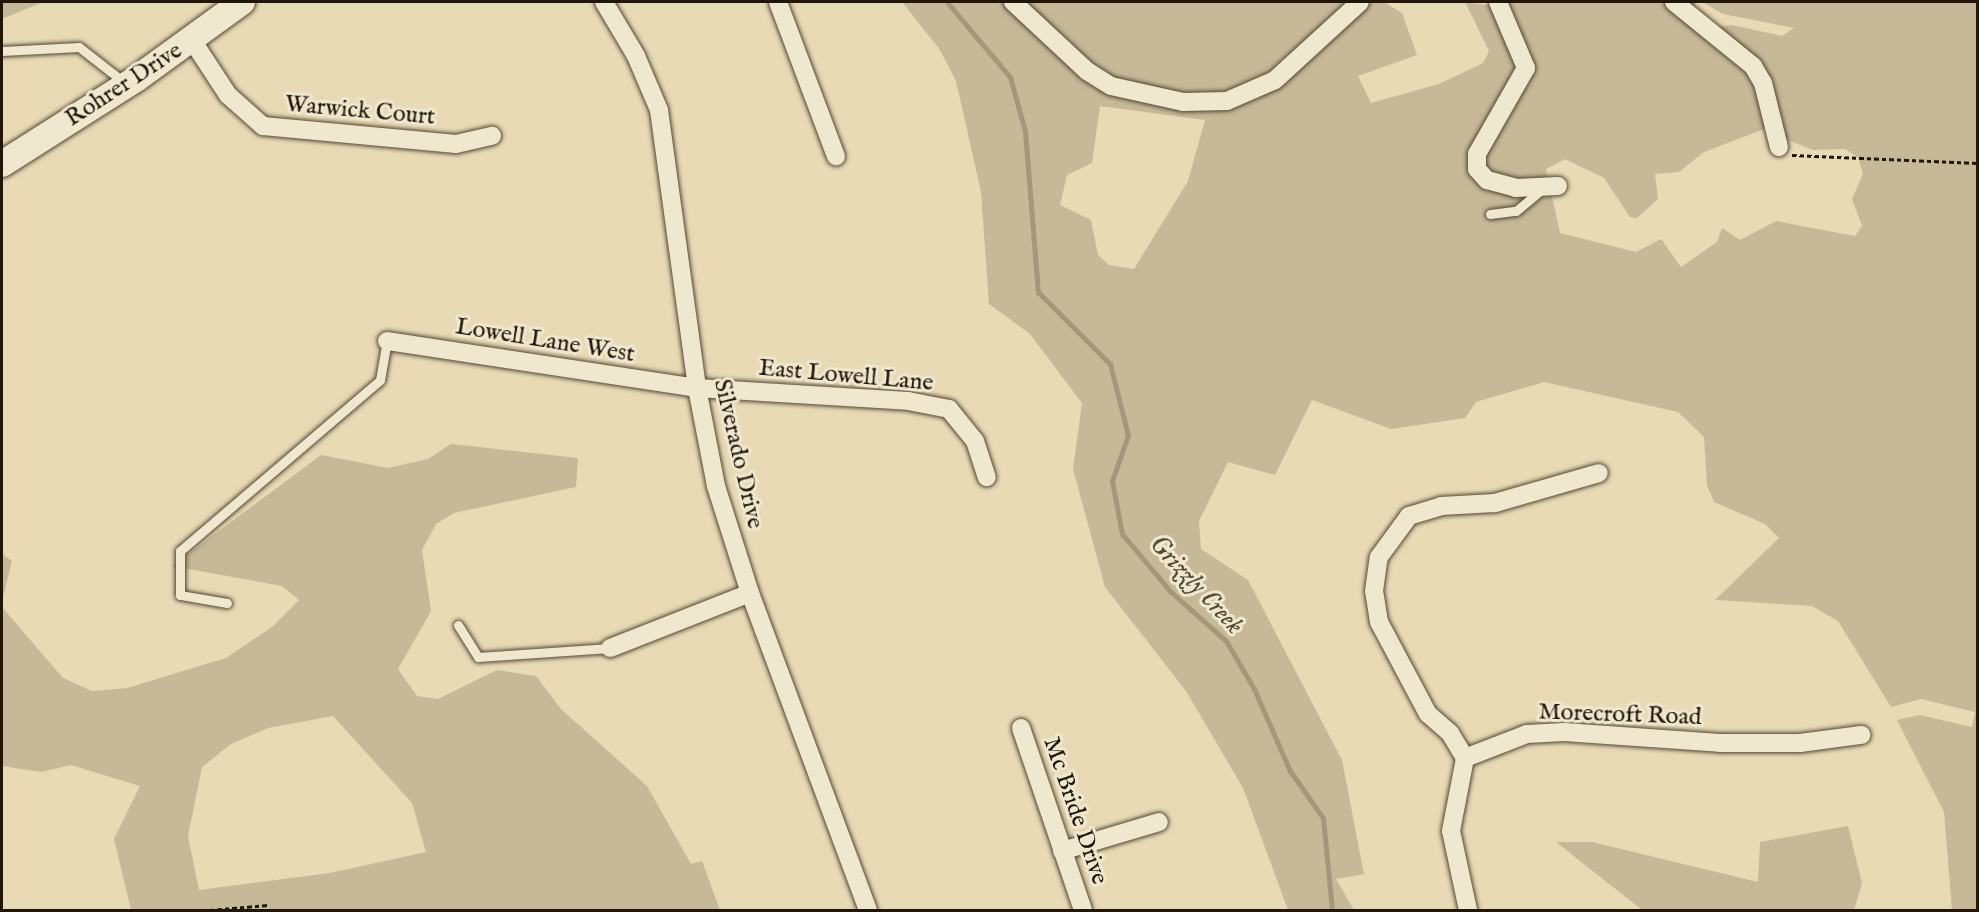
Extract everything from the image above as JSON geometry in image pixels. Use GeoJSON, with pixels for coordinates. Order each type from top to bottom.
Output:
{"type":"FeatureCollection","features":[{"type":"Feature","properties":{"kind":"street","name":"Rohrer Drive"},"geometry":{"type":"LineString","coordinates":[[2,164],[126,85],[192,40],[242,2]]}},
{"type":"Feature","properties":{"kind":"street","name":"Silverado Drive"},"geometry":{"type":"LineString","coordinates":[[604,2],[636,56],[659,110],[697,388],[716,486],[750,593],[868,910]]}},
{"type":"Feature","properties":{"kind":"street"},"geometry":{"type":"LineString","coordinates":[[778,2],[837,156]]}},
{"type":"Feature","properties":{"kind":"street"},"geometry":{"type":"LineString","coordinates":[[1013,2],[1087,71],[1112,86],[1183,102],[1227,101],[1275,80],[1360,2]]}},
{"type":"Feature","properties":{"kind":"street"},"geometry":{"type":"LineString","coordinates":[[1498,2],[1526,68],[1477,154],[1477,169],[1487,180],[1551,186]]}},
{"type":"Feature","properties":{"kind":"street"},"geometry":{"type":"LineString","coordinates":[[1674,2],[1753,66],[1764,83],[1779,147]]}},
{"type":"Feature","properties":{"kind":"street","name":"Warwick Court"},"geometry":{"type":"LineString","coordinates":[[192,40],[228,95],[263,126],[456,144],[492,136]]}},
{"type":"Feature","properties":{"kind":"street","name":"Lowell Lane West"},"geometry":{"type":"LineString","coordinates":[[387,341],[697,388]]}},
{"type":"Feature","properties":{"kind":"street","name":"East Lowell Lane"},"geometry":{"type":"LineString","coordinates":[[697,388],[908,401],[949,409],[975,441],[987,477]]}},
{"type":"Feature","properties":{"kind":"street"},"geometry":{"type":"LineString","coordinates":[[1467,910],[1451,831],[1465,758],[1450,733],[1428,714],[1379,621],[1374,591],[1378,557],[1409,516],[1441,506],[1495,503],[1599,473]]}},
{"type":"Feature","properties":{"kind":"street"},"geometry":{"type":"LineString","coordinates":[[610,648],[750,593]]}},
{"type":"Feature","properties":{"kind":"street","name":"Mc Bride Drive"},"geometry":{"type":"LineString","coordinates":[[1021,728],[1083,910]]}},
{"type":"Feature","properties":{"kind":"street","name":"Morecroft Road"},"geometry":{"type":"LineString","coordinates":[[1465,758],[1527,734],[1564,732],[1732,743],[1800,743],[1861,735]]}},
{"type":"Feature","properties":{"kind":"street"},"geometry":{"type":"LineString","coordinates":[[1062,851],[1159,822]]}},
{"type":"Feature","properties":{"kind":"lane"},"geometry":{"type":"LineString","coordinates":[[2,51],[79,47],[126,85]]}},
{"type":"Feature","properties":{"kind":"lane"},"geometry":{"type":"LineString","coordinates":[[1491,214],[1516,211],[1551,186]]}},
{"type":"Feature","properties":{"kind":"lane"},"geometry":{"type":"LineString","coordinates":[[227,603],[180,595],[180,551],[380,380],[387,341]]}},
{"type":"Feature","properties":{"kind":"lane"},"geometry":{"type":"LineString","coordinates":[[458,625],[478,657],[610,648]]}},
{"type":"Feature","properties":{"kind":"path"},"geometry":{"type":"LineString","coordinates":[[1779,147],[1809,158],[1977,163]]}},
{"type":"Feature","properties":{"kind":"path"},"geometry":{"type":"LineString","coordinates":[[210,910],[268,905]]}},
{"type":"Feature","properties":{"kind":"shaded area"},"geometry":{"type":"Polygon","coordinates":[[[2,2],[43,2],[2,19],[2,2]]]}},
{"type":"Feature","properties":{"kind":"shaded area"},"geometry":{"type":"Polygon","coordinates":[[[902,2],[1348,2],[1260,80],[1252,94],[1362,2],[1384,2],[1402,13],[1417,55],[1358,76],[1371,103],[1439,84],[1483,63],[1489,51],[1465,2],[1499,7],[1504,2],[1697,2],[1693,7],[1753,81],[1767,128],[1704,152],[1679,172],[1655,174],[1658,199],[1637,218],[1630,217],[1604,178],[1565,159],[1546,169],[1560,233],[1636,252],[1661,239],[1681,267],[1717,242],[1722,228],[1740,240],[1776,221],[1855,236],[1862,226],[1852,199],[1863,174],[1858,157],[1845,149],[1813,150],[1783,138],[1770,87],[1711,27],[1732,25],[1782,36],[1794,28],[1723,14],[1702,2],[1977,2],[1977,910],[1952,910],[1944,812],[1897,720],[1920,715],[1972,727],[1975,712],[1921,699],[1891,707],[1838,621],[1812,606],[1715,600],[1779,538],[1765,524],[1714,502],[1707,485],[1704,437],[1678,412],[1544,382],[1476,402],[1465,418],[1391,429],[1312,400],[1275,475],[1228,462],[1199,521],[1201,549],[1248,580],[1342,760],[1364,874],[1336,879],[1354,910],[1288,910],[1243,788],[1186,691],[1105,587],[1073,469],[1082,403],[1030,334],[989,304],[981,192],[956,81],[940,50],[902,2]],[[1100,106],[1092,163],[1067,175],[1060,205],[1091,220],[1098,255],[1109,265],[1134,269],[1188,181],[1205,120],[1100,106]]]}},
{"type":"Feature","properties":{"kind":"shaded area"},"geometry":{"type":"Polygon","coordinates":[[[451,444],[578,458],[576,487],[454,513],[436,524],[422,550],[431,611],[398,669],[417,696],[438,699],[497,670],[536,676],[561,709],[647,786],[691,864],[702,861],[720,910],[131,910],[114,839],[140,786],[71,765],[41,772],[2,766],[2,607],[63,678],[92,691],[127,688],[226,658],[272,627],[299,600],[282,586],[172,566],[321,455],[388,468],[428,459],[451,444]],[[333,716],[268,728],[231,744],[202,767],[188,836],[199,890],[330,873],[426,852],[412,803],[333,716]]]}},
{"type":"Feature","properties":{"kind":"shaded area"},"geometry":{"type":"Polygon","coordinates":[[[2,554],[12,561],[2,601],[2,554]]]}},
{"type":"Feature","properties":{"kind":"shaded area"},"geometry":{"type":"Polygon","coordinates":[[[1848,826],[1862,883],[1854,910],[1642,910],[1556,842],[1592,842],[1758,882],[1760,842],[1848,826]]]}},
{"type":"Feature","properties":{"kind":"waterway","name":"Grizzly Creek"},"geometry":{"type":"LineString","coordinates":[[947,2],[1010,77],[1025,131],[1038,292],[1110,364],[1128,435],[1112,481],[1122,534],[1171,592],[1226,641],[1254,689],[1290,771],[1323,818],[1332,910]]}}]}
